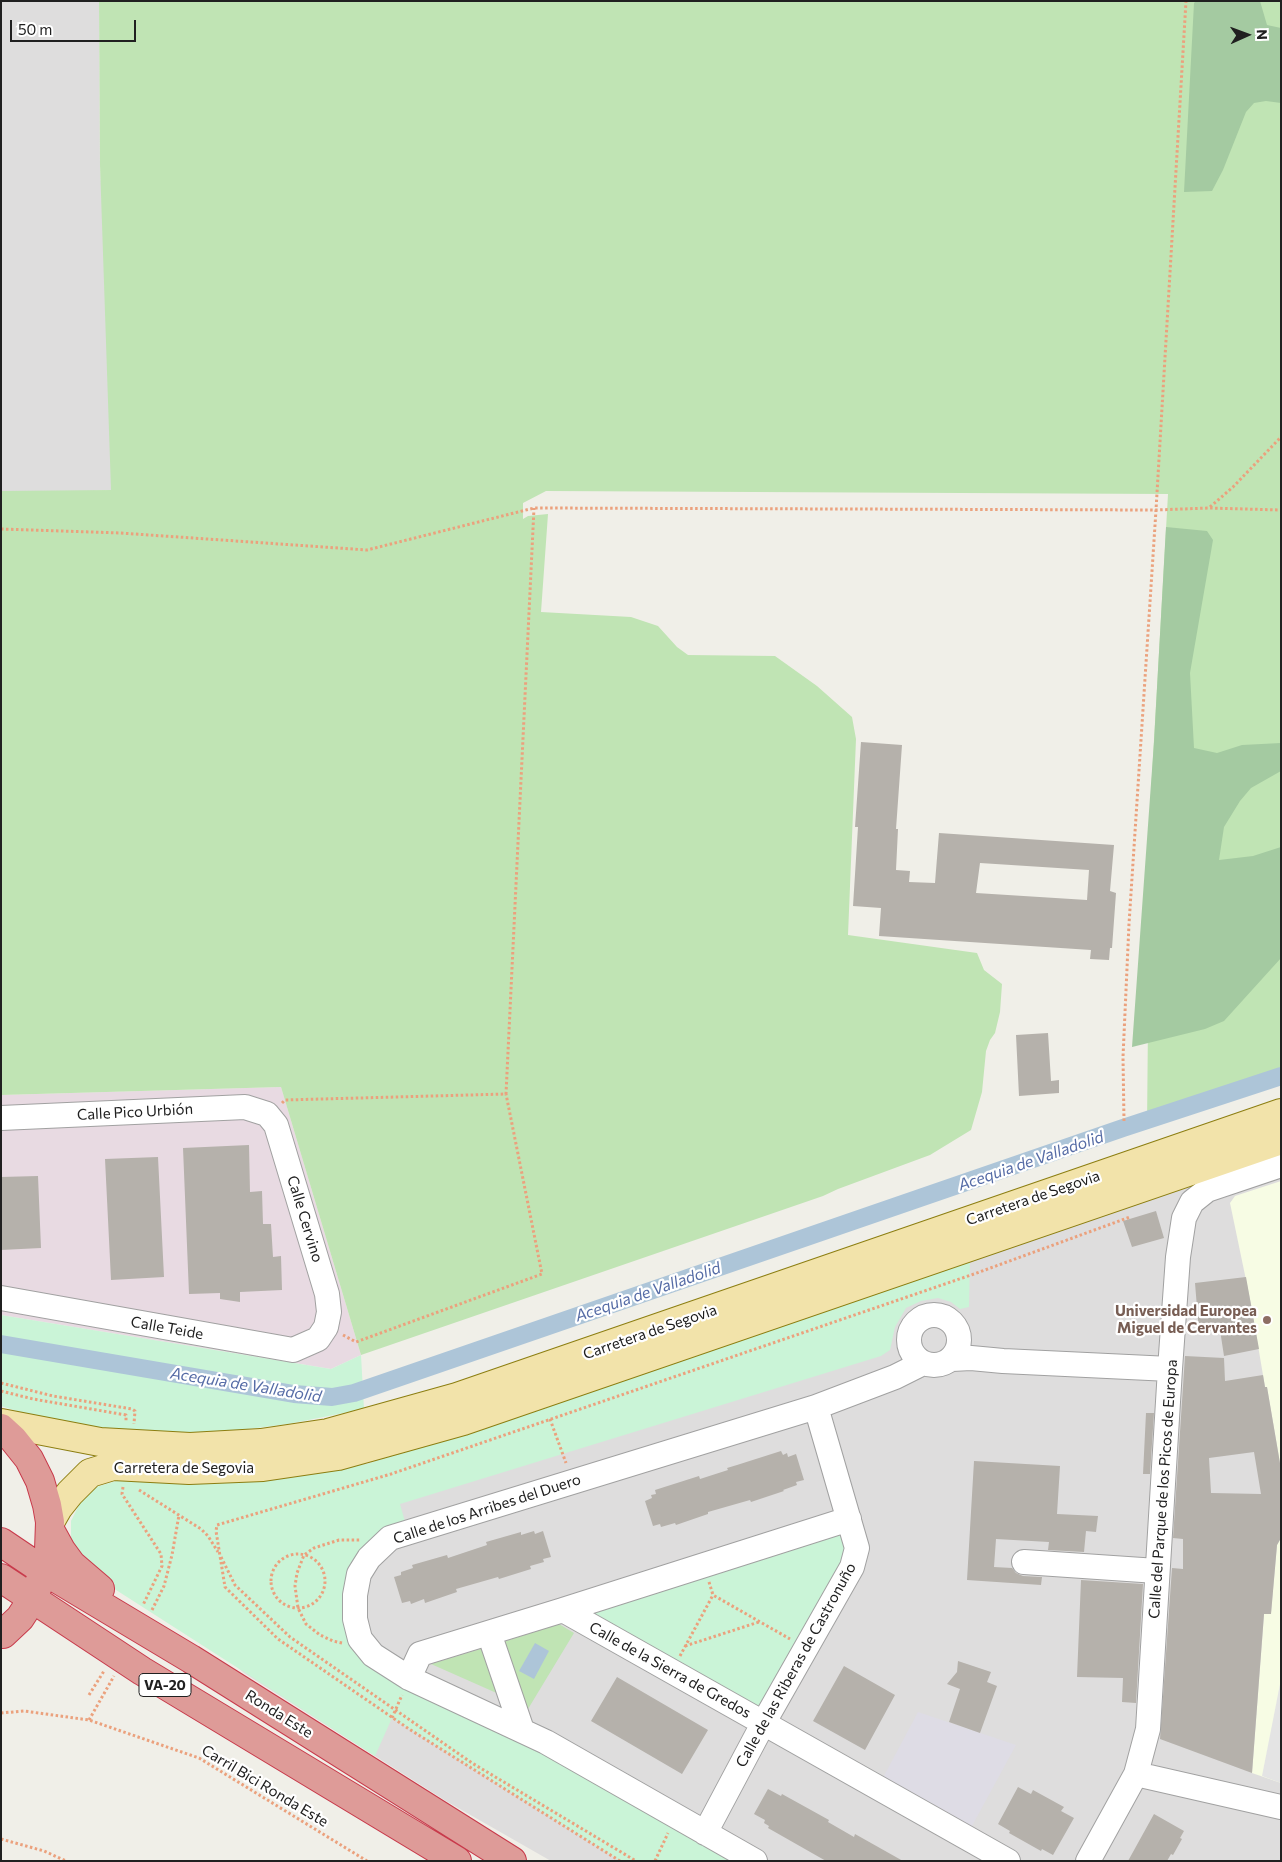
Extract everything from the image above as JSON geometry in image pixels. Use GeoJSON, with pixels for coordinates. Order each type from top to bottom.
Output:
{"type":"FeatureCollection","features":[{"type":"Feature","properties":{"kind":"highway"},"geometry":{"type":"LineString","coordinates":[[1,1428],[13,1439],[29,1459],[40,1481],[47,1505],[50,1526],[44,1571],[33,1598],[20,1618],[2,1635]]}},
{"type":"Feature","properties":{"kind":"highway"},"geometry":{"type":"LineString","coordinates":[[50,1526],[60,1550],[72,1565],[87,1579],[146,1621],[178,1640],[191,1659]]}},
{"type":"Feature","properties":{"kind":"highway","name":"Ronda Este"},"geometry":{"type":"LineString","coordinates":[[1,1542],[44,1571],[191,1659],[512,1861]]}},
{"type":"Feature","properties":{"kind":"highway"},"geometry":{"type":"LineString","coordinates":[[1,1578],[33,1598]]}},
{"type":"Feature","properties":{"kind":"highway","name":"VA-20"},"geometry":{"type":"LineString","coordinates":[[33,1598],[142,1671],[457,1861]]}},
{"type":"Feature","properties":{"kind":"highway"},"geometry":{"type":"LineString","coordinates":[[2,1635],[18,1627],[40,1623],[87,1635]]}},
{"type":"Feature","properties":{"kind":"main road","name":"Carretera de Segovia"},"geometry":{"type":"LineString","coordinates":[[1,1423],[100,1442],[190,1446],[261,1443],[328,1433],[475,1391],[1281,1113]]}},
{"type":"Feature","properties":{"kind":"main road","name":"Carretera de Segovia"},"geometry":{"type":"LineString","coordinates":[[50,1526],[58,1508],[90,1473],[113,1466],[190,1470],[263,1467],[338,1456],[463,1422],[1281,1140]]}},
{"type":"Feature","properties":{"kind":"street","name":"Calle Pico Urbión"},"geometry":{"type":"LineString","coordinates":[[1,1118],[245,1107],[267,1114]]}},
{"type":"Feature","properties":{"kind":"street","name":"Calle Cervino"},"geometry":{"type":"LineString","coordinates":[[267,1114],[276,1125],[327,1294],[329,1312],[326,1327]]}},
{"type":"Feature","properties":{"kind":"street","name":"Calle del Parque de los Picos de Europa"},"geometry":{"type":"LineString","coordinates":[[1088,1861],[1136,1774],[1148,1730],[1170,1369],[1178,1257],[1184,1218],[1192,1202],[1207,1190],[1281,1165]]}},
{"type":"Feature","properties":{"kind":"street","name":"Calle Teide"},"geometry":{"type":"LineString","coordinates":[[1,1298],[293,1350],[318,1339],[326,1327]]}},
{"type":"Feature","properties":{"kind":"street"},"geometry":{"type":"LineString","coordinates":[[960,1355],[958,1330],[946,1318],[938,1315],[929,1316],[921,1319],[914,1325],[909,1341],[917,1356],[930,1366],[938,1366],[960,1355],[1003,1361],[1170,1369]]}},
{"type":"Feature","properties":{"kind":"street","name":"Calle de los Arribes del Duero"},"geometry":{"type":"LineString","coordinates":[[360,1639],[355,1619],[355,1594],[359,1574],[369,1558],[390,1538],[816,1407],[895,1377],[917,1356]]}},
{"type":"Feature","properties":{"kind":"street","name":"Calle de las Riberas de Castronuño"},"geometry":{"type":"LineString","coordinates":[[705,1833],[764,1722],[852,1567],[857,1548],[816,1407]]}},
{"type":"Feature","properties":{"kind":"street"},"geometry":{"type":"LineString","coordinates":[[409,1678],[420,1654],[849,1519]]}},
{"type":"Feature","properties":{"kind":"street"},"geometry":{"type":"LineString","coordinates":[[1024,1562],[1158,1570]]}},
{"type":"Feature","properties":{"kind":"street","name":"Calle de la Sierra de Gredos"},"geometry":{"type":"LineString","coordinates":[[563,1610],[1008,1861]]}},
{"type":"Feature","properties":{"kind":"street"},"geometry":{"type":"LineString","coordinates":[[489,1633],[522,1730]]}},
{"type":"Feature","properties":{"kind":"street"},"geometry":{"type":"LineString","coordinates":[[360,1639],[373,1655],[409,1678],[546,1742],[755,1861]]}},
{"type":"Feature","properties":{"kind":"street"},"geometry":{"type":"LineString","coordinates":[[1136,1774],[1281,1807]]}},
{"type":"Feature","properties":{"kind":"path"},"geometry":{"type":"LineString","coordinates":[[1124,1121],[1123,1056],[1129,924],[1186,1]]}},
{"type":"Feature","properties":{"kind":"path"},"geometry":{"type":"LineString","coordinates":[[1209,508],[1233,487],[1281,437]]}},
{"type":"Feature","properties":{"kind":"path"},"geometry":{"type":"LineString","coordinates":[[326,1327],[356,1342],[542,1274],[506,1094],[534,508]]}},
{"type":"Feature","properties":{"kind":"path"},"geometry":{"type":"LineString","coordinates":[[1,529],[120,532],[367,550],[534,508],[1156,510],[1209,508],[1281,510]]}},
{"type":"Feature","properties":{"kind":"path"},"geometry":{"type":"LineString","coordinates":[[267,1114],[286,1100],[506,1094]]}},
{"type":"Feature","properties":{"kind":"path"},"geometry":{"type":"LineString","coordinates":[[620,1861],[408,1729],[278,1639],[225,1587],[216,1531],[217,1525],[391,1474],[974,1274],[1137,1214]]}},
{"type":"Feature","properties":{"kind":"path"},"geometry":{"type":"LineString","coordinates":[[1,1383],[53,1396],[132,1409],[135,1411],[134,1431]]}},
{"type":"Feature","properties":{"kind":"path"},"geometry":{"type":"LineString","coordinates":[[1,1391],[33,1399],[126,1415],[126,1424]]}},
{"type":"Feature","properties":{"kind":"path"},"geometry":{"type":"LineString","coordinates":[[550,1419],[572,1481]]}},
{"type":"Feature","properties":{"kind":"path"},"geometry":{"type":"LineString","coordinates":[[123,1481],[122,1494],[161,1554],[162,1566],[141,1608]]}},
{"type":"Feature","properties":{"kind":"path"},"geometry":{"type":"LineString","coordinates":[[131,1485],[204,1533],[219,1554],[235,1585],[290,1637],[472,1763],[636,1861]]}},
{"type":"Feature","properties":{"kind":"path"},"geometry":{"type":"LineString","coordinates":[[150,1612],[164,1586],[179,1515]]}},
{"type":"Feature","properties":{"kind":"path"},"geometry":{"type":"LineString","coordinates":[[360,1639],[344,1643],[333,1641],[320,1635],[306,1624],[298,1608],[295,1586],[297,1573],[304,1555],[314,1548],[339,1540],[361,1540],[377,1550]]}},
{"type":"Feature","properties":{"kind":"path"},"geometry":{"type":"LineString","coordinates":[[296,1554],[304,1555],[312,1558],[319,1564],[325,1580],[324,1588],[320,1597],[313,1604],[305,1608],[286,1606],[273,1593],[270,1584],[271,1575],[274,1567],[280,1560],[296,1554]]}},
{"type":"Feature","properties":{"kind":"path"},"geometry":{"type":"LineString","coordinates":[[702,1566],[713,1595],[807,1648]]}},
{"type":"Feature","properties":{"kind":"path"},"geometry":{"type":"LineString","coordinates":[[672,1671],[713,1595]]}},
{"type":"Feature","properties":{"kind":"path"},"geometry":{"type":"LineString","coordinates":[[685,1646],[760,1622]]}},
{"type":"Feature","properties":{"kind":"path"},"geometry":{"type":"LineString","coordinates":[[89,1695],[104,1671]]}},
{"type":"Feature","properties":{"kind":"path"},"geometry":{"type":"LineString","coordinates":[[89,1720],[114,1676]]}},
{"type":"Feature","properties":{"kind":"path","name":"Carril Bici Ronda Este"},"geometry":{"type":"LineString","coordinates":[[1,1713],[24,1711],[89,1720],[199,1758],[367,1861]]}},
{"type":"Feature","properties":{"kind":"path"},"geometry":{"type":"LineString","coordinates":[[655,1861],[676,1816]]}},
{"type":"Feature","properties":{"kind":"path"},"geometry":{"type":"LineString","coordinates":[[1,1839],[44,1850],[66,1861]]}},
{"type":"Feature","properties":{"kind":"shaded area"},"geometry":{"type":"Polygon","coordinates":[[[1,1],[99,1],[100,165],[111,370],[111,490],[1,496],[1,1]]]}},
{"type":"Feature","properties":{"kind":"shaded area"},"geometry":{"type":"Polygon","coordinates":[[[281,1087],[361,1355],[331,1369],[1,1315],[1,1095],[281,1087]]]}},
{"type":"Feature","properties":{"kind":"shaded area"},"geometry":{"type":"Polygon","coordinates":[[[1281,1162],[1281,1861],[551,1861],[446,1801],[244,1673],[71,1521],[116,1481],[279,1475],[367,1464],[1217,1174],[1281,1162]]]}},
{"type":"Feature","properties":{"kind":"shaded area","name":"Universidad Europea Miguel de Cervantes"},"geometry":{"type":"Polygon","coordinates":[[[1281,1181],[1281,1469],[1267,1387],[1265,1387],[1251,1304],[1230,1203],[1235,1196],[1281,1181]]]}},
{"type":"Feature","properties":{"kind":"shaded area"},"geometry":{"type":"Polygon","coordinates":[[[1281,1538],[1281,1783],[1252,1773],[1264,1614],[1271,1613],[1277,1545],[1281,1538]]]}},
{"type":"Feature","properties":{"kind":"shaded area"},"geometry":{"type":"Polygon","coordinates":[[[1281,1679],[1281,1783],[1262,1776],[1281,1679]]]}},
{"type":"Feature","properties":{"kind":"shaded area"},"geometry":{"type":"Polygon","coordinates":[[[918,1712],[1016,1745],[966,1837],[878,1787],[918,1712]]]}},
{"type":"Feature","properties":{"kind":"green space"},"geometry":{"type":"Polygon","coordinates":[[[99,1],[1281,1],[1281,1076],[1147,1127],[1150,810],[1168,494],[546,491],[523,503],[523,519],[528,516],[548,514],[541,612],[631,617],[658,626],[677,647],[688,655],[775,656],[817,686],[852,717],[856,739],[848,935],[977,953],[984,970],[1002,984],[1000,1012],[995,1033],[986,1051],[982,1092],[971,1130],[930,1155],[823,1196],[361,1355],[281,1087],[1,1095],[1,491],[111,490],[100,165],[99,1]]]}},
{"type":"Feature","properties":{"kind":"green space"},"geometry":{"type":"Polygon","coordinates":[[[1196,1],[1260,1],[1267,25],[1281,28],[1281,103],[1266,101],[1254,103],[1246,112],[1223,170],[1212,191],[1184,192],[1194,3],[1196,1]]]}},
{"type":"Feature","properties":{"kind":"green space"},"geometry":{"type":"Polygon","coordinates":[[[1166,527],[1207,531],[1213,540],[1190,673],[1194,748],[1217,753],[1242,745],[1281,743],[1281,771],[1251,788],[1240,801],[1224,827],[1219,860],[1253,856],[1281,847],[1281,958],[1224,1021],[1205,1029],[1132,1047],[1154,742],[1166,527]]]}},
{"type":"Feature","properties":{"kind":"green space"},"geometry":{"type":"Polygon","coordinates":[[[970,1258],[969,1307],[960,1309],[951,1302],[938,1298],[921,1301],[906,1308],[895,1327],[890,1350],[881,1356],[400,1504],[408,1532],[369,1558],[360,1639],[755,1861],[620,1861],[392,1718],[375,1756],[113,1588],[81,1558],[71,1540],[71,1521],[80,1503],[93,1488],[116,1481],[279,1475],[367,1464],[970,1258]]]}},
{"type":"Feature","properties":{"kind":"green space"},"geometry":{"type":"Polygon","coordinates":[[[1,1315],[331,1369],[361,1355],[364,1409],[288,1424],[192,1436],[101,1432],[35,1417],[1,1406],[1,1315]]]}},
{"type":"Feature","properties":{"kind":"green space"},"geometry":{"type":"Polygon","coordinates":[[[849,1519],[857,1548],[764,1722],[563,1610],[849,1519]]]}},
{"type":"Feature","properties":{"kind":"green space"},"geometry":{"type":"Polygon","coordinates":[[[559,1624],[574,1633],[528,1709],[519,1704],[500,1643],[559,1624]]]}},
{"type":"Feature","properties":{"kind":"green space"},"geometry":{"type":"Polygon","coordinates":[[[487,1647],[501,1695],[431,1664],[487,1647]]]}},
{"type":"Feature","properties":{"kind":"water"},"geometry":{"type":"Polygon","coordinates":[[[535,1643],[549,1651],[534,1679],[519,1671],[535,1643]]]}},
{"type":"Feature","properties":{"kind":"building"},"geometry":{"type":"Polygon","coordinates":[[[861,742],[902,745],[896,829],[898,829],[896,870],[910,871],[909,882],[935,883],[939,833],[1114,845],[1110,891],[1116,893],[1112,948],[1110,948],[1109,960],[1090,959],[1091,950],[879,936],[881,908],[853,906],[858,827],[855,827],[861,742]],[[980,863],[976,893],[1087,900],[1089,870],[980,863]]]}},
{"type":"Feature","properties":{"kind":"building"},"geometry":{"type":"Polygon","coordinates":[[[1048,1033],[1051,1081],[1059,1080],[1059,1093],[1019,1096],[1016,1035],[1048,1033]]]}},
{"type":"Feature","properties":{"kind":"building"},"geometry":{"type":"Polygon","coordinates":[[[249,1145],[250,1192],[262,1191],[263,1224],[271,1224],[273,1257],[281,1256],[282,1290],[240,1292],[240,1302],[220,1299],[220,1293],[189,1294],[183,1148],[249,1145]]]}},
{"type":"Feature","properties":{"kind":"building"},"geometry":{"type":"Polygon","coordinates":[[[158,1157],[164,1277],[111,1280],[105,1159],[158,1157]]]}},
{"type":"Feature","properties":{"kind":"building"},"geometry":{"type":"Polygon","coordinates":[[[38,1176],[41,1248],[1,1250],[1,1177],[38,1176]]]}},
{"type":"Feature","properties":{"kind":"building"},"geometry":{"type":"Polygon","coordinates":[[[1156,1211],[1164,1238],[1132,1247],[1123,1221],[1156,1211]]]}},
{"type":"Feature","properties":{"kind":"building"},"geometry":{"type":"Polygon","coordinates":[[[1246,1277],[1259,1349],[1224,1356],[1220,1330],[1199,1332],[1195,1283],[1246,1277]]]}},
{"type":"Feature","properties":{"kind":"building"},"geometry":{"type":"Polygon","coordinates":[[[1185,1356],[1224,1358],[1225,1381],[1263,1375],[1265,1387],[1267,1387],[1281,1469],[1281,1538],[1277,1545],[1271,1614],[1264,1614],[1252,1773],[1160,1739],[1172,1568],[1183,1569],[1183,1539],[1173,1538],[1185,1356]],[[1254,1452],[1209,1458],[1211,1493],[1261,1494],[1254,1452]]]}},
{"type":"Feature","properties":{"kind":"building"},"geometry":{"type":"Polygon","coordinates":[[[1146,1413],[1154,1413],[1150,1474],[1143,1474],[1146,1413]]]}},
{"type":"Feature","properties":{"kind":"building"},"geometry":{"type":"Polygon","coordinates":[[[781,1451],[783,1455],[787,1453],[788,1457],[796,1454],[804,1480],[796,1482],[797,1485],[751,1502],[750,1500],[708,1512],[708,1514],[676,1525],[675,1523],[661,1527],[660,1524],[653,1526],[645,1501],[652,1498],[651,1495],[656,1494],[655,1490],[699,1476],[700,1479],[728,1470],[727,1468],[781,1451]]]}},
{"type":"Feature","properties":{"kind":"building"},"geometry":{"type":"Polygon","coordinates":[[[974,1461],[1060,1466],[1057,1514],[1098,1516],[1096,1532],[1086,1531],[1084,1552],[1048,1550],[1049,1542],[996,1539],[994,1567],[1012,1568],[1016,1573],[1023,1576],[1042,1577],[1041,1585],[967,1580],[974,1461]]]}},
{"type":"Feature","properties":{"kind":"building"},"geometry":{"type":"Polygon","coordinates":[[[534,1531],[535,1534],[543,1531],[551,1557],[543,1559],[544,1562],[530,1566],[531,1569],[499,1579],[498,1577],[456,1589],[457,1592],[425,1603],[424,1599],[411,1604],[410,1601],[402,1603],[394,1577],[401,1575],[401,1572],[413,1568],[412,1565],[447,1555],[448,1558],[487,1545],[486,1542],[521,1532],[521,1535],[534,1531]]]}},
{"type":"Feature","properties":{"kind":"building"},"geometry":{"type":"Polygon","coordinates":[[[1081,1580],[1143,1584],[1136,1703],[1122,1702],[1123,1678],[1077,1677],[1081,1580]]]}},
{"type":"Feature","properties":{"kind":"building"},"geometry":{"type":"Polygon","coordinates":[[[958,1661],[991,1672],[987,1682],[997,1686],[980,1733],[949,1722],[960,1689],[947,1684],[957,1672],[958,1661]]]}},
{"type":"Feature","properties":{"kind":"building"},"geometry":{"type":"Polygon","coordinates":[[[844,1666],[895,1695],[865,1750],[813,1721],[844,1666]]]}},
{"type":"Feature","properties":{"kind":"building"},"geometry":{"type":"Polygon","coordinates":[[[617,1677],[708,1730],[682,1774],[591,1721],[617,1677]]]}},
{"type":"Feature","properties":{"kind":"building"},"geometry":{"type":"Polygon","coordinates":[[[1018,1787],[1031,1794],[1033,1790],[1064,1807],[1061,1811],[1074,1818],[1053,1855],[1042,1849],[1041,1851],[1009,1833],[1010,1831],[998,1824],[1018,1787]]]}},
{"type":"Feature","properties":{"kind":"building"},"geometry":{"type":"Polygon","coordinates":[[[768,1789],[781,1796],[782,1794],[829,1820],[828,1822],[854,1837],[855,1834],[903,1861],[826,1861],[768,1828],[769,1826],[764,1823],[765,1820],[754,1814],[768,1789]]]}},
{"type":"Feature","properties":{"kind":"building"},"geometry":{"type":"Polygon","coordinates":[[[1154,1814],[1184,1831],[1180,1838],[1182,1839],[1173,1855],[1171,1854],[1167,1861],[1128,1861],[1154,1814]]]}},
{"type":"Feature","properties":{"kind":"waterway","name":"Acequia de Valladolid"},"geometry":{"type":"LineString","coordinates":[[1,1344],[294,1394],[332,1397],[354,1393],[1123,1128],[1281,1076]]}},
{"type":"Feature","properties":{"kind":"place","name":"Universidad Europea Miguel de Cervantes"},"geometry":{"type":"Point","coordinates":[1267,1320]}}]}
